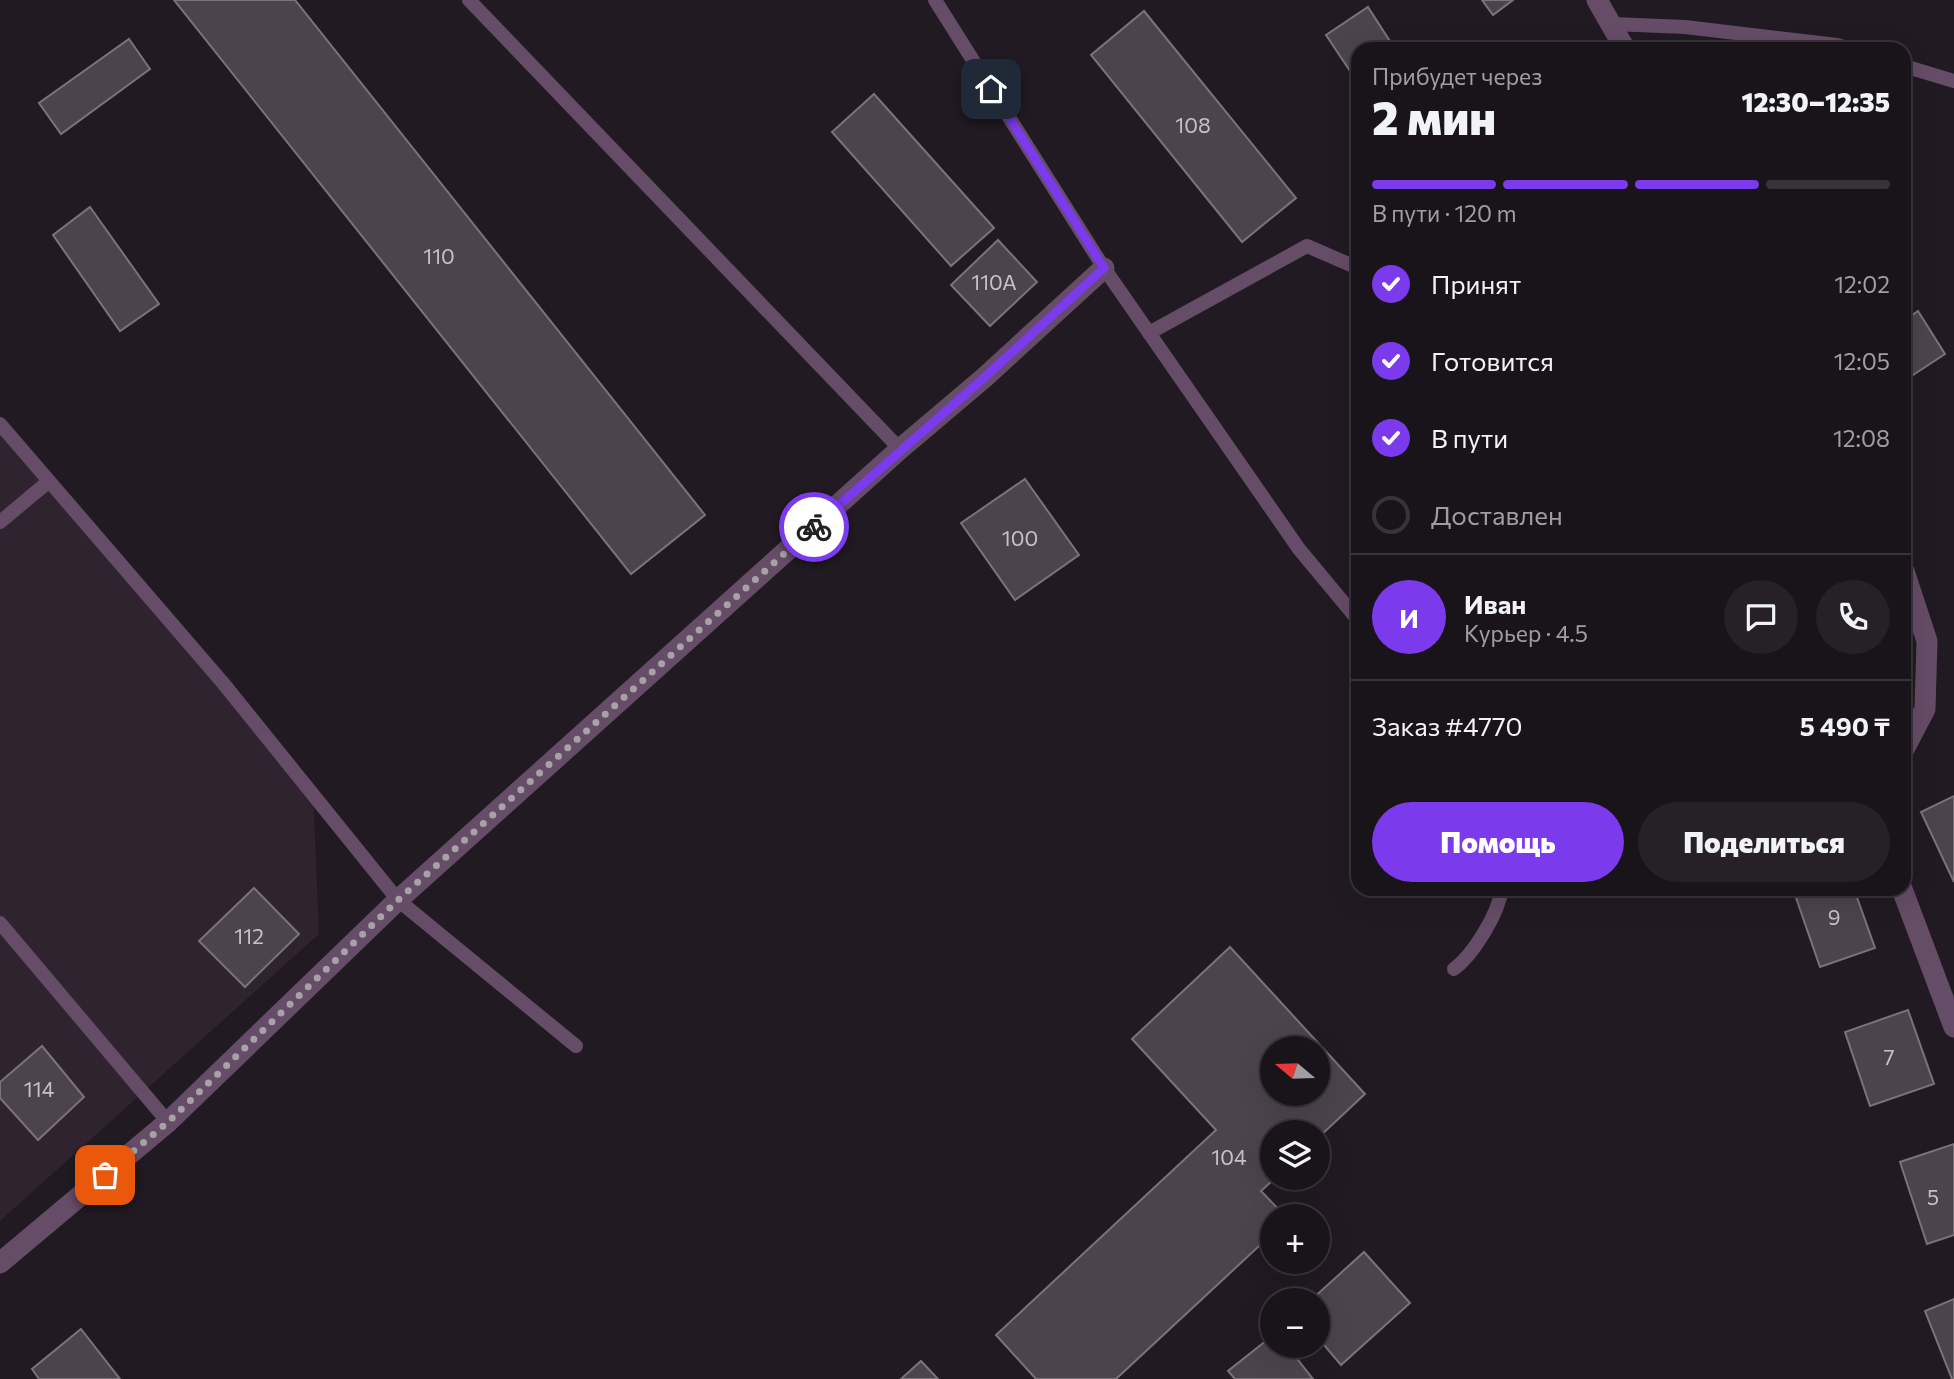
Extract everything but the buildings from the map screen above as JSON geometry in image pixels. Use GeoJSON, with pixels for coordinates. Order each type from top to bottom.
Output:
{"type":"FeatureCollection","features":[{"type":"Feature","properties":{"kind":"street"},"geometry":{"type":"LineString","coordinates":[[1597,0],[1621,42]]}},
{"type":"Feature","properties":{"kind":"street"},"geometry":{"type":"LineString","coordinates":[[0,1264],[168,1122],[398,900],[1104,268]]}},
{"type":"Feature","properties":{"kind":"street"},"geometry":{"type":"LineString","coordinates":[[1911,592],[1927,641],[1925,709],[1911,736]]}},
{"type":"Feature","properties":{"kind":"street"},"geometry":{"type":"LineString","coordinates":[[1905,896],[1954,1027]]}},
{"type":"Feature","properties":{"kind":"lane"},"geometry":{"type":"LineString","coordinates":[[469,0],[900,449]]}},
{"type":"Feature","properties":{"kind":"lane"},"geometry":{"type":"LineString","coordinates":[[935,0],[1104,268],[1298,549],[1351,612]]}},
{"type":"Feature","properties":{"kind":"lane"},"geometry":{"type":"LineString","coordinates":[[1612,24],[1685,27],[1805,42]]}},
{"type":"Feature","properties":{"kind":"lane"},"geometry":{"type":"LineString","coordinates":[[1911,68],[1954,81]]}},
{"type":"Feature","properties":{"kind":"lane"},"geometry":{"type":"LineString","coordinates":[[1149,333],[1307,246],[1351,265]]}},
{"type":"Feature","properties":{"kind":"lane"},"geometry":{"type":"LineString","coordinates":[[0,424],[223,683],[398,900],[576,1046]]}},
{"type":"Feature","properties":{"kind":"lane"},"geometry":{"type":"LineString","coordinates":[[0,522],[48,482]]}},
{"type":"Feature","properties":{"kind":"lane"},"geometry":{"type":"LineString","coordinates":[[1454,969],[1466,960],[1500,903],[1501,896]]}},
{"type":"Feature","properties":{"kind":"lane"},"geometry":{"type":"LineString","coordinates":[[0,923],[168,1122]]}},
{"type":"Feature","properties":{"kind":"shaded area"},"geometry":{"type":"Polygon","coordinates":[[[0,434],[313,789],[319,934],[0,1221],[0,434]]]}},
{"type":"Feature","properties":{"kind":"way so far"},"geometry":{"type":"LineString","coordinates":[[105,1175],[168,1122],[398,900],[814,527]]}},
{"type":"Feature","properties":{"kind":"route"},"geometry":{"type":"LineString","coordinates":[[814,527],[1104,268],[991,89]]}}]}
